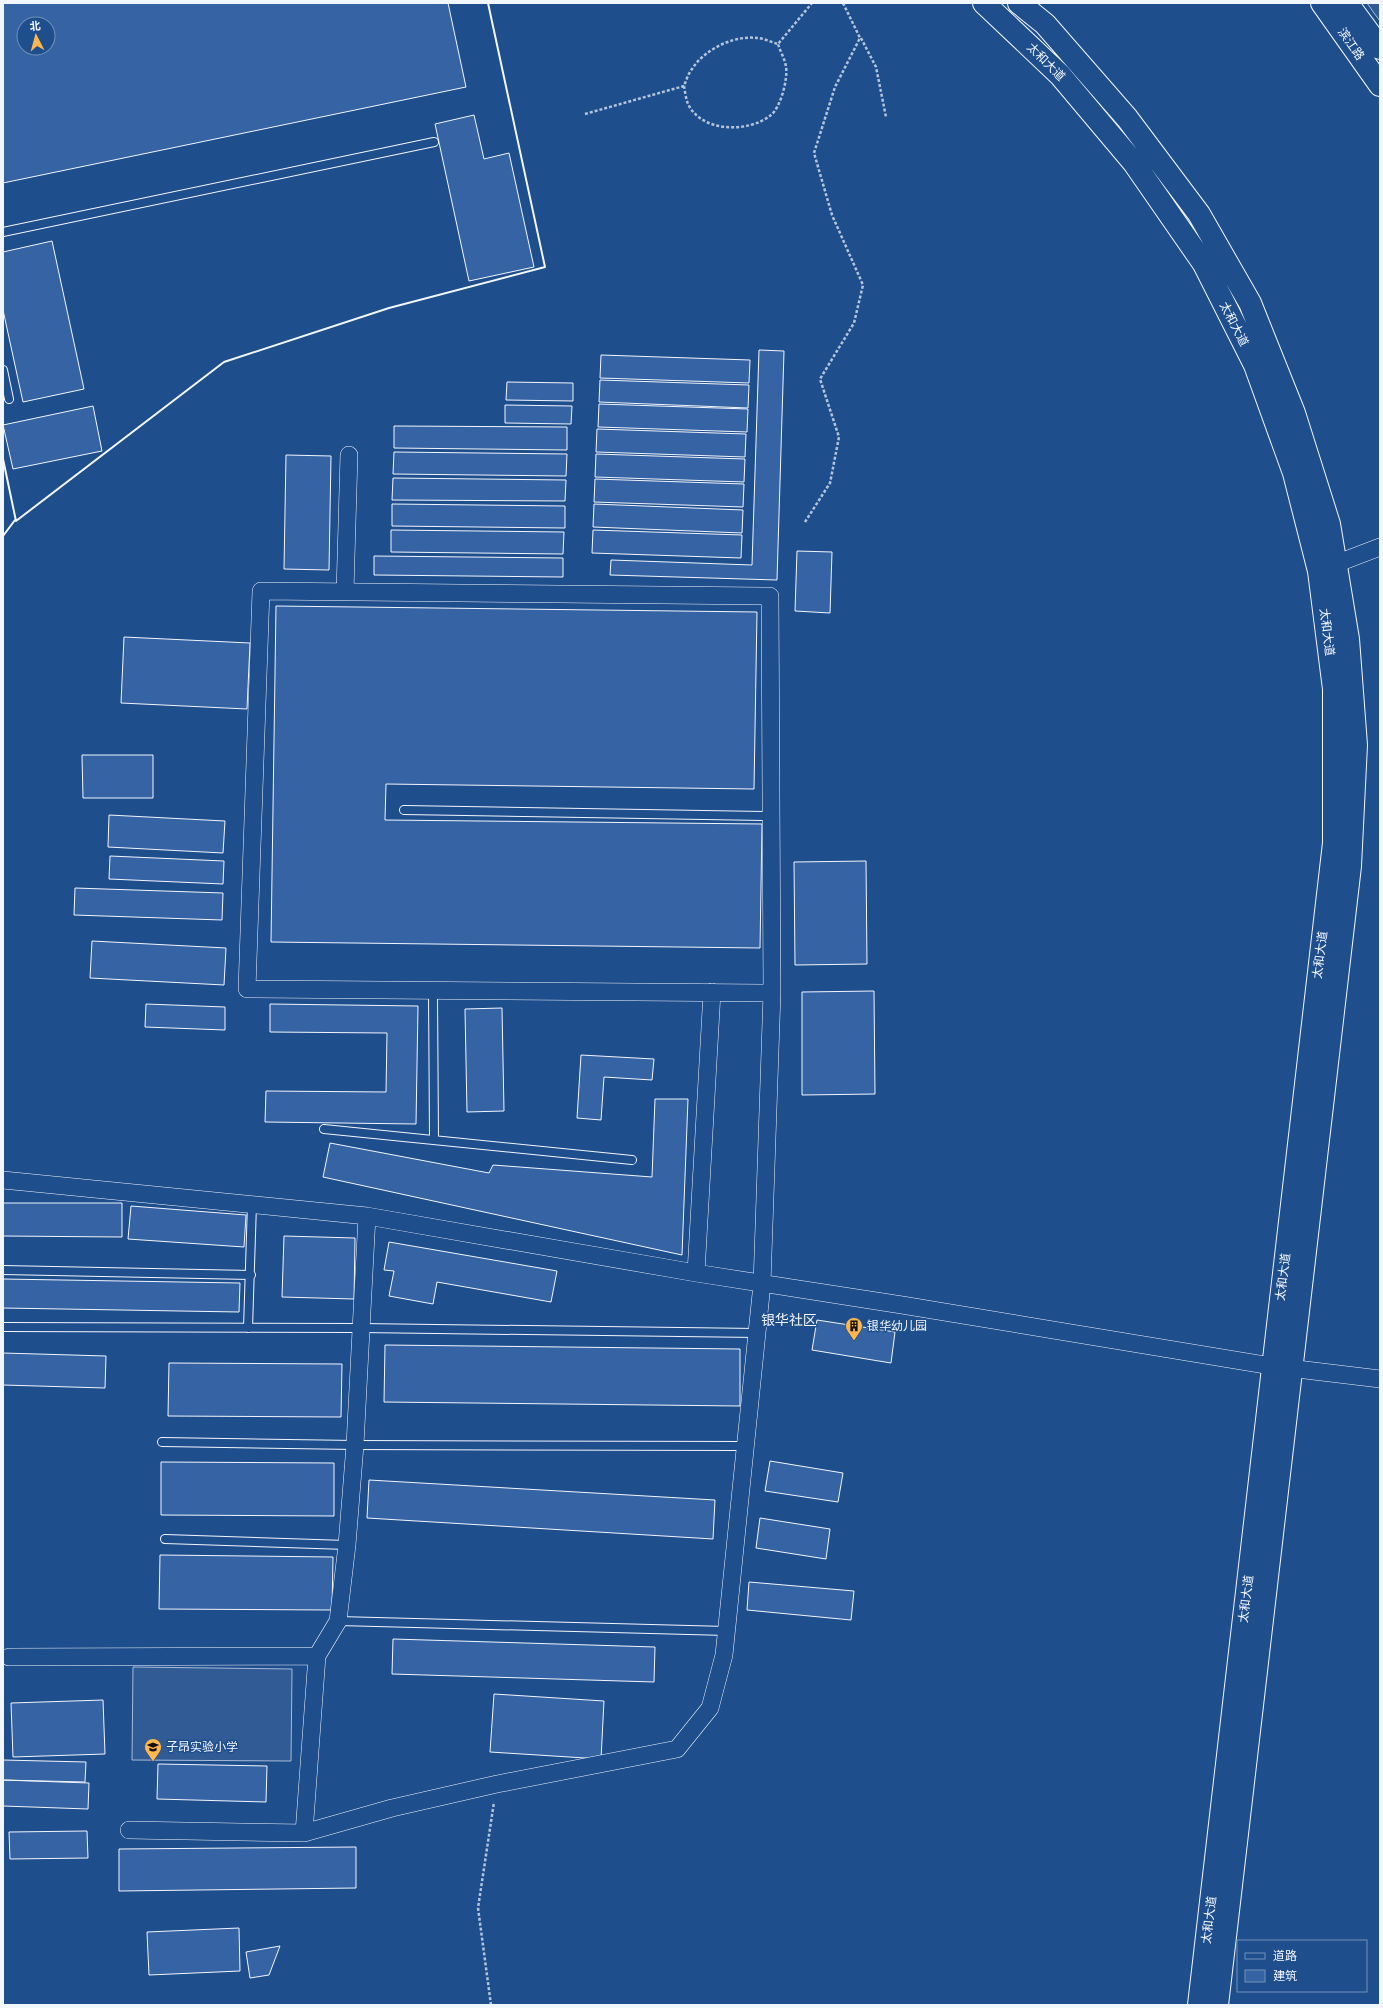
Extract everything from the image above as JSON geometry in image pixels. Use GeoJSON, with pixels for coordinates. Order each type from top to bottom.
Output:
{"type":"FeatureCollection","features":[{"type":"Feature","properties":{"kind":"main road","name":"太和大道"},"geometry":{"type":"LineString","coordinates":[[984,3],[1060,75],[1129,157],[1204,264],[1255,366],[1327,567],[1348,639],[1356,745],[1350,866],[1282,1367],[1199,2005]]}},
{"type":"Feature","properties":{"kind":"main road","name":"太和大道"},"geometry":{"type":"LineString","coordinates":[[1019,3],[1045,24],[1127,118],[1199,214],[1250,303],[1294,413],[1329,524],[1327,567]]}},
{"type":"Feature","properties":{"kind":"main road","name":"滨江路"},"geometry":{"type":"LineString","coordinates":[[1322,3],[1380,84]]}},
{"type":"Feature","properties":{"kind":"main road"},"geometry":{"type":"LineString","coordinates":[[1347,3],[1380,48]]}},
{"type":"Feature","properties":{"kind":"main road","name":"太和大道"},"geometry":{"type":"LineString","coordinates":[[1217,2005],[1282,1367]]}},
{"type":"Feature","properties":{"kind":"street"},"geometry":{"type":"LineString","coordinates":[[344,592],[348,455]]}},
{"type":"Feature","properties":{"kind":"street"},"geometry":{"type":"LineString","coordinates":[[1327,567],[1380,547]]}},
{"type":"Feature","properties":{"kind":"street"},"geometry":{"type":"LineString","coordinates":[[130,1830],[304,1833],[392,1808],[497,1784],[677,1749],[710,1708],[724,1655],[727,1631],[762,1284],[772,993],[770,596],[261,591],[247,989],[772,993]]}},
{"type":"Feature","properties":{"kind":"street"},"geometry":{"type":"LineString","coordinates":[[696,1273],[712,992]]}},
{"type":"Feature","properties":{"kind":"street"},"geometry":{"type":"LineString","coordinates":[[3,1180],[367,1216],[762,1284],[902,1305],[1282,1367],[1380,1379]]}},
{"type":"Feature","properties":{"kind":"street"},"geometry":{"type":"LineString","coordinates":[[304,1833],[317,1656],[338,1621],[347,1546],[355,1445],[367,1216]]}},
{"type":"Feature","properties":{"kind":"street"},"geometry":{"type":"LineString","coordinates":[[9,1657],[317,1656]]}},
{"type":"Feature","properties":{"kind":"lane"},"geometry":{"type":"LineString","coordinates":[[3,232],[434,142]]}},
{"type":"Feature","properties":{"kind":"lane"},"geometry":{"type":"LineString","coordinates":[[3,370],[9,399]]}},
{"type":"Feature","properties":{"kind":"lane"},"geometry":{"type":"LineString","coordinates":[[404,810],[771,816]]}},
{"type":"Feature","properties":{"kind":"lane"},"geometry":{"type":"LineString","coordinates":[[433,990],[434,1139]]}},
{"type":"Feature","properties":{"kind":"lane"},"geometry":{"type":"LineString","coordinates":[[324,1129],[632,1160]]}},
{"type":"Feature","properties":{"kind":"lane"},"geometry":{"type":"LineString","coordinates":[[248,1328],[251,1275],[252,1204]]}},
{"type":"Feature","properties":{"kind":"lane"},"geometry":{"type":"LineString","coordinates":[[3,1270],[251,1275]]}},
{"type":"Feature","properties":{"kind":"lane"},"geometry":{"type":"LineString","coordinates":[[3,1328],[361,1328],[757,1333]]}},
{"type":"Feature","properties":{"kind":"lane"},"geometry":{"type":"LineString","coordinates":[[162,1442],[355,1445],[745,1446]]}},
{"type":"Feature","properties":{"kind":"lane"},"geometry":{"type":"LineString","coordinates":[[165,1539],[347,1546]]}},
{"type":"Feature","properties":{"kind":"lane"},"geometry":{"type":"LineString","coordinates":[[338,1621],[727,1631]]}},
{"type":"Feature","properties":{"kind":"path"},"geometry":{"type":"LineString","coordinates":[[778,44],[812,3]]}},
{"type":"Feature","properties":{"kind":"path"},"geometry":{"type":"LineString","coordinates":[[843,3],[876,67],[886,118]]}},
{"type":"Feature","properties":{"kind":"path"},"geometry":{"type":"LineString","coordinates":[[756,38],[778,44],[786,67],[783,94],[772,114],[754,125],[728,128],[702,120],[688,104],[684,86],[692,69],[700,60],[719,46],[738,39],[756,38]]}},
{"type":"Feature","properties":{"kind":"path"},"geometry":{"type":"LineString","coordinates":[[805,522],[830,483],[839,437],[820,379],[854,323],[863,286],[832,215],[814,153],[835,87],[860,38]]}},
{"type":"Feature","properties":{"kind":"path"},"geometry":{"type":"LineString","coordinates":[[585,114],[684,86]]}},
{"type":"Feature","properties":{"kind":"path"},"geometry":{"type":"LineString","coordinates":[[491,2005],[478,1908],[497,1784]]}},
{"type":"Feature","properties":{"kind":"shaded area"},"geometry":{"type":"Polygon","coordinates":[[[1367,3],[1380,3],[1380,21],[1374,13],[1367,3]]]}},
{"type":"Feature","properties":{"kind":"shaded area"},"geometry":{"type":"Polygon","coordinates":[[[133,1667],[292,1669],[291,1761],[132,1760],[133,1667]]]}},
{"type":"Feature","properties":{"kind":"building"},"geometry":{"type":"Polygon","coordinates":[[[3,3],[448,3],[466,87],[3,183],[3,3]]]}},
{"type":"Feature","properties":{"kind":"building"},"geometry":{"type":"Polygon","coordinates":[[[474,115],[484,159],[509,153],[534,267],[469,281],[435,124],[474,115]]]}},
{"type":"Feature","properties":{"kind":"building"},"geometry":{"type":"Polygon","coordinates":[[[52,241],[84,389],[23,402],[3,310],[3,252],[52,241]]]}},
{"type":"Feature","properties":{"kind":"building"},"geometry":{"type":"Polygon","coordinates":[[[759,350],[784,351],[777,580],[610,575],[611,560],[752,565],[759,350]]]}},
{"type":"Feature","properties":{"kind":"building"},"geometry":{"type":"Polygon","coordinates":[[[601,355],[750,360],[749,383],[600,378],[601,355]]]}},
{"type":"Feature","properties":{"kind":"building"},"geometry":{"type":"Polygon","coordinates":[[[600,380],[749,385],[748,408],[599,402],[600,380]]]}},
{"type":"Feature","properties":{"kind":"building"},"geometry":{"type":"Polygon","coordinates":[[[507,382],[573,383],[573,401],[506,400],[507,382]]]}},
{"type":"Feature","properties":{"kind":"building"},"geometry":{"type":"Polygon","coordinates":[[[599,404],[748,409],[747,432],[598,427],[599,404]]]}},
{"type":"Feature","properties":{"kind":"building"},"geometry":{"type":"Polygon","coordinates":[[[505,405],[572,406],[571,424],[505,423],[505,405]]]}},
{"type":"Feature","properties":{"kind":"building"},"geometry":{"type":"Polygon","coordinates":[[[93,406],[102,451],[13,469],[3,425],[93,406]]]}},
{"type":"Feature","properties":{"kind":"building"},"geometry":{"type":"Polygon","coordinates":[[[394,426],[567,427],[567,450],[394,448],[394,426]]]}},
{"type":"Feature","properties":{"kind":"building"},"geometry":{"type":"Polygon","coordinates":[[[597,429],[746,434],[745,457],[596,452],[597,429]]]}},
{"type":"Feature","properties":{"kind":"building"},"geometry":{"type":"Polygon","coordinates":[[[394,452],[567,454],[566,476],[393,474],[394,452]]]}},
{"type":"Feature","properties":{"kind":"building"},"geometry":{"type":"Polygon","coordinates":[[[596,454],[745,459],[744,482],[595,477],[596,454]]]}},
{"type":"Feature","properties":{"kind":"building"},"geometry":{"type":"Polygon","coordinates":[[[286,455],[331,456],[329,570],[284,569],[286,455]]]}},
{"type":"Feature","properties":{"kind":"building"},"geometry":{"type":"Polygon","coordinates":[[[393,478],[566,480],[565,501],[392,500],[393,478]]]}},
{"type":"Feature","properties":{"kind":"building"},"geometry":{"type":"Polygon","coordinates":[[[595,479],[744,484],[743,507],[594,502],[595,479]]]}},
{"type":"Feature","properties":{"kind":"building"},"geometry":{"type":"Polygon","coordinates":[[[392,504],[565,506],[565,528],[392,526],[392,504]]]}},
{"type":"Feature","properties":{"kind":"building"},"geometry":{"type":"Polygon","coordinates":[[[594,504],[743,510],[742,533],[593,527],[594,504]]]}},
{"type":"Feature","properties":{"kind":"building"},"geometry":{"type":"Polygon","coordinates":[[[391,530],[564,532],[563,554],[391,552],[391,530]]]}},
{"type":"Feature","properties":{"kind":"building"},"geometry":{"type":"Polygon","coordinates":[[[593,530],[742,535],[741,558],[592,553],[593,530]]]}},
{"type":"Feature","properties":{"kind":"building"},"geometry":{"type":"Polygon","coordinates":[[[797,551],[832,552],[830,613],[795,611],[797,551]]]}},
{"type":"Feature","properties":{"kind":"building"},"geometry":{"type":"Polygon","coordinates":[[[374,556],[563,558],[563,577],[374,575],[374,556]]]}},
{"type":"Feature","properties":{"kind":"building"},"geometry":{"type":"Polygon","coordinates":[[[276,606],[757,612],[754,789],[386,784],[385,820],[762,824],[760,948],[271,942],[276,606]]]}},
{"type":"Feature","properties":{"kind":"building"},"geometry":{"type":"Polygon","coordinates":[[[124,637],[250,643],[247,709],[121,703],[124,637]]]}},
{"type":"Feature","properties":{"kind":"building"},"geometry":{"type":"Polygon","coordinates":[[[82,755],[153,755],[153,798],[83,798],[82,755]]]}},
{"type":"Feature","properties":{"kind":"building"},"geometry":{"type":"Polygon","coordinates":[[[109,815],[225,821],[223,853],[108,847],[109,815]]]}},
{"type":"Feature","properties":{"kind":"building"},"geometry":{"type":"Polygon","coordinates":[[[110,856],[224,861],[223,884],[109,879],[110,856]]]}},
{"type":"Feature","properties":{"kind":"building"},"geometry":{"type":"Polygon","coordinates":[[[866,861],[867,964],[795,965],[794,862],[866,861]]]}},
{"type":"Feature","properties":{"kind":"building"},"geometry":{"type":"Polygon","coordinates":[[[75,888],[223,893],[222,920],[74,915],[75,888]]]}},
{"type":"Feature","properties":{"kind":"building"},"geometry":{"type":"Polygon","coordinates":[[[92,941],[226,948],[224,985],[90,978],[92,941]]]}},
{"type":"Feature","properties":{"kind":"building"},"geometry":{"type":"Polygon","coordinates":[[[874,991],[875,1094],[802,1095],[802,992],[874,991]]]}},
{"type":"Feature","properties":{"kind":"building"},"geometry":{"type":"Polygon","coordinates":[[[146,1004],[225,1007],[225,1030],[145,1027],[146,1004]]]}},
{"type":"Feature","properties":{"kind":"building"},"geometry":{"type":"Polygon","coordinates":[[[270,1004],[418,1006],[416,1124],[265,1122],[266,1091],[386,1092],[387,1033],[270,1032],[270,1004]]]}},
{"type":"Feature","properties":{"kind":"building"},"geometry":{"type":"Polygon","coordinates":[[[502,1008],[504,1111],[467,1112],[465,1009],[502,1008]]]}},
{"type":"Feature","properties":{"kind":"building"},"geometry":{"type":"Polygon","coordinates":[[[581,1055],[654,1059],[652,1080],[604,1077],[601,1120],[577,1118],[581,1055]]]}},
{"type":"Feature","properties":{"kind":"building"},"geometry":{"type":"Polygon","coordinates":[[[655,1099],[688,1099],[682,1255],[323,1177],[330,1143],[489,1173],[493,1165],[652,1177],[655,1099]]]}},
{"type":"Feature","properties":{"kind":"building"},"geometry":{"type":"Polygon","coordinates":[[[3,1203],[122,1203],[122,1237],[3,1236],[3,1203]]]}},
{"type":"Feature","properties":{"kind":"building"},"geometry":{"type":"Polygon","coordinates":[[[131,1206],[246,1215],[244,1247],[128,1239],[131,1206]]]}},
{"type":"Feature","properties":{"kind":"building"},"geometry":{"type":"Polygon","coordinates":[[[284,1236],[355,1238],[354,1299],[282,1297],[284,1236]]]}},
{"type":"Feature","properties":{"kind":"building"},"geometry":{"type":"Polygon","coordinates":[[[389,1242],[557,1271],[551,1302],[437,1282],[433,1304],[389,1296],[394,1271],[384,1270],[389,1242]]]}},
{"type":"Feature","properties":{"kind":"building"},"geometry":{"type":"Polygon","coordinates":[[[3,1279],[240,1283],[239,1312],[3,1308],[3,1279]]]}},
{"type":"Feature","properties":{"kind":"building","name":"银华幼儿园"},"geometry":{"type":"Polygon","coordinates":[[[817,1320],[895,1332],[891,1363],[812,1350],[817,1320]]]}},
{"type":"Feature","properties":{"kind":"building"},"geometry":{"type":"Polygon","coordinates":[[[385,1345],[740,1349],[740,1406],[384,1402],[385,1345]]]}},
{"type":"Feature","properties":{"kind":"building"},"geometry":{"type":"Polygon","coordinates":[[[3,1353],[106,1356],[105,1388],[3,1385],[3,1353]]]}},
{"type":"Feature","properties":{"kind":"building"},"geometry":{"type":"Polygon","coordinates":[[[169,1363],[342,1364],[341,1417],[168,1416],[169,1363]]]}},
{"type":"Feature","properties":{"kind":"building"},"geometry":{"type":"Polygon","coordinates":[[[770,1461],[843,1473],[838,1502],[765,1491],[770,1461]]]}},
{"type":"Feature","properties":{"kind":"building"},"geometry":{"type":"Polygon","coordinates":[[[161,1462],[334,1463],[334,1516],[161,1515],[161,1462]]]}},
{"type":"Feature","properties":{"kind":"building"},"geometry":{"type":"Polygon","coordinates":[[[369,1480],[715,1500],[713,1539],[367,1518],[369,1480]]]}},
{"type":"Feature","properties":{"kind":"building"},"geometry":{"type":"Polygon","coordinates":[[[760,1518],[830,1529],[826,1559],[756,1548],[760,1518]]]}},
{"type":"Feature","properties":{"kind":"building"},"geometry":{"type":"Polygon","coordinates":[[[160,1555],[333,1557],[332,1610],[159,1609],[160,1555]]]}},
{"type":"Feature","properties":{"kind":"building"},"geometry":{"type":"Polygon","coordinates":[[[749,1582],[854,1591],[851,1620],[747,1610],[749,1582]]]}},
{"type":"Feature","properties":{"kind":"building"},"geometry":{"type":"Polygon","coordinates":[[[393,1639],[655,1647],[654,1682],[392,1674],[393,1639]]]}},
{"type":"Feature","properties":{"kind":"building"},"geometry":{"type":"Polygon","coordinates":[[[494,1694],[604,1701],[601,1759],[490,1752],[494,1694]]]}},
{"type":"Feature","properties":{"kind":"building"},"geometry":{"type":"Polygon","coordinates":[[[103,1700],[105,1754],[13,1757],[11,1703],[103,1700]]]}},
{"type":"Feature","properties":{"kind":"building"},"geometry":{"type":"Polygon","coordinates":[[[3,1760],[86,1762],[85,1782],[3,1780],[3,1760]]]}},
{"type":"Feature","properties":{"kind":"building"},"geometry":{"type":"Polygon","coordinates":[[[158,1764],[267,1766],[266,1802],[157,1799],[158,1764]]]}},
{"type":"Feature","properties":{"kind":"building"},"geometry":{"type":"Polygon","coordinates":[[[3,1780],[89,1783],[88,1809],[3,1806],[3,1780]]]}},
{"type":"Feature","properties":{"kind":"building"},"geometry":{"type":"Polygon","coordinates":[[[87,1831],[88,1858],[10,1859],[9,1832],[87,1831]]]}},
{"type":"Feature","properties":{"kind":"building"},"geometry":{"type":"Polygon","coordinates":[[[356,1847],[356,1888],[119,1891],[119,1849],[356,1847]]]}},
{"type":"Feature","properties":{"kind":"building"},"geometry":{"type":"Polygon","coordinates":[[[239,1928],[240,1971],[149,1975],[147,1932],[239,1928]]]}},
{"type":"Feature","properties":{"kind":"building"},"geometry":{"type":"Polygon","coordinates":[[[280,1946],[269,1975],[250,1978],[246,1952],[280,1946]]]}},
{"type":"Feature","properties":{"kind":"wall"},"geometry":{"type":"LineString","coordinates":[[3,459],[16,521],[224,362],[389,308],[545,267],[488,3]]}},
{"type":"Feature","properties":{"kind":"wall"},"geometry":{"type":"LineString","coordinates":[[3,536],[15,520]]}},
{"type":"Feature","properties":{"kind":"place","name":"银华幼儿园"},"geometry":{"type":"Point","coordinates":[854,1341]}},
{"type":"Feature","properties":{"kind":"place","name":"子昂实验小学"},"geometry":{"type":"Point","coordinates":[153,1762]}},
{"type":"Feature","properties":{"kind":"district","name":"银华社区"},"geometry":{"type":"Point","coordinates":[789,1320]}}]}
